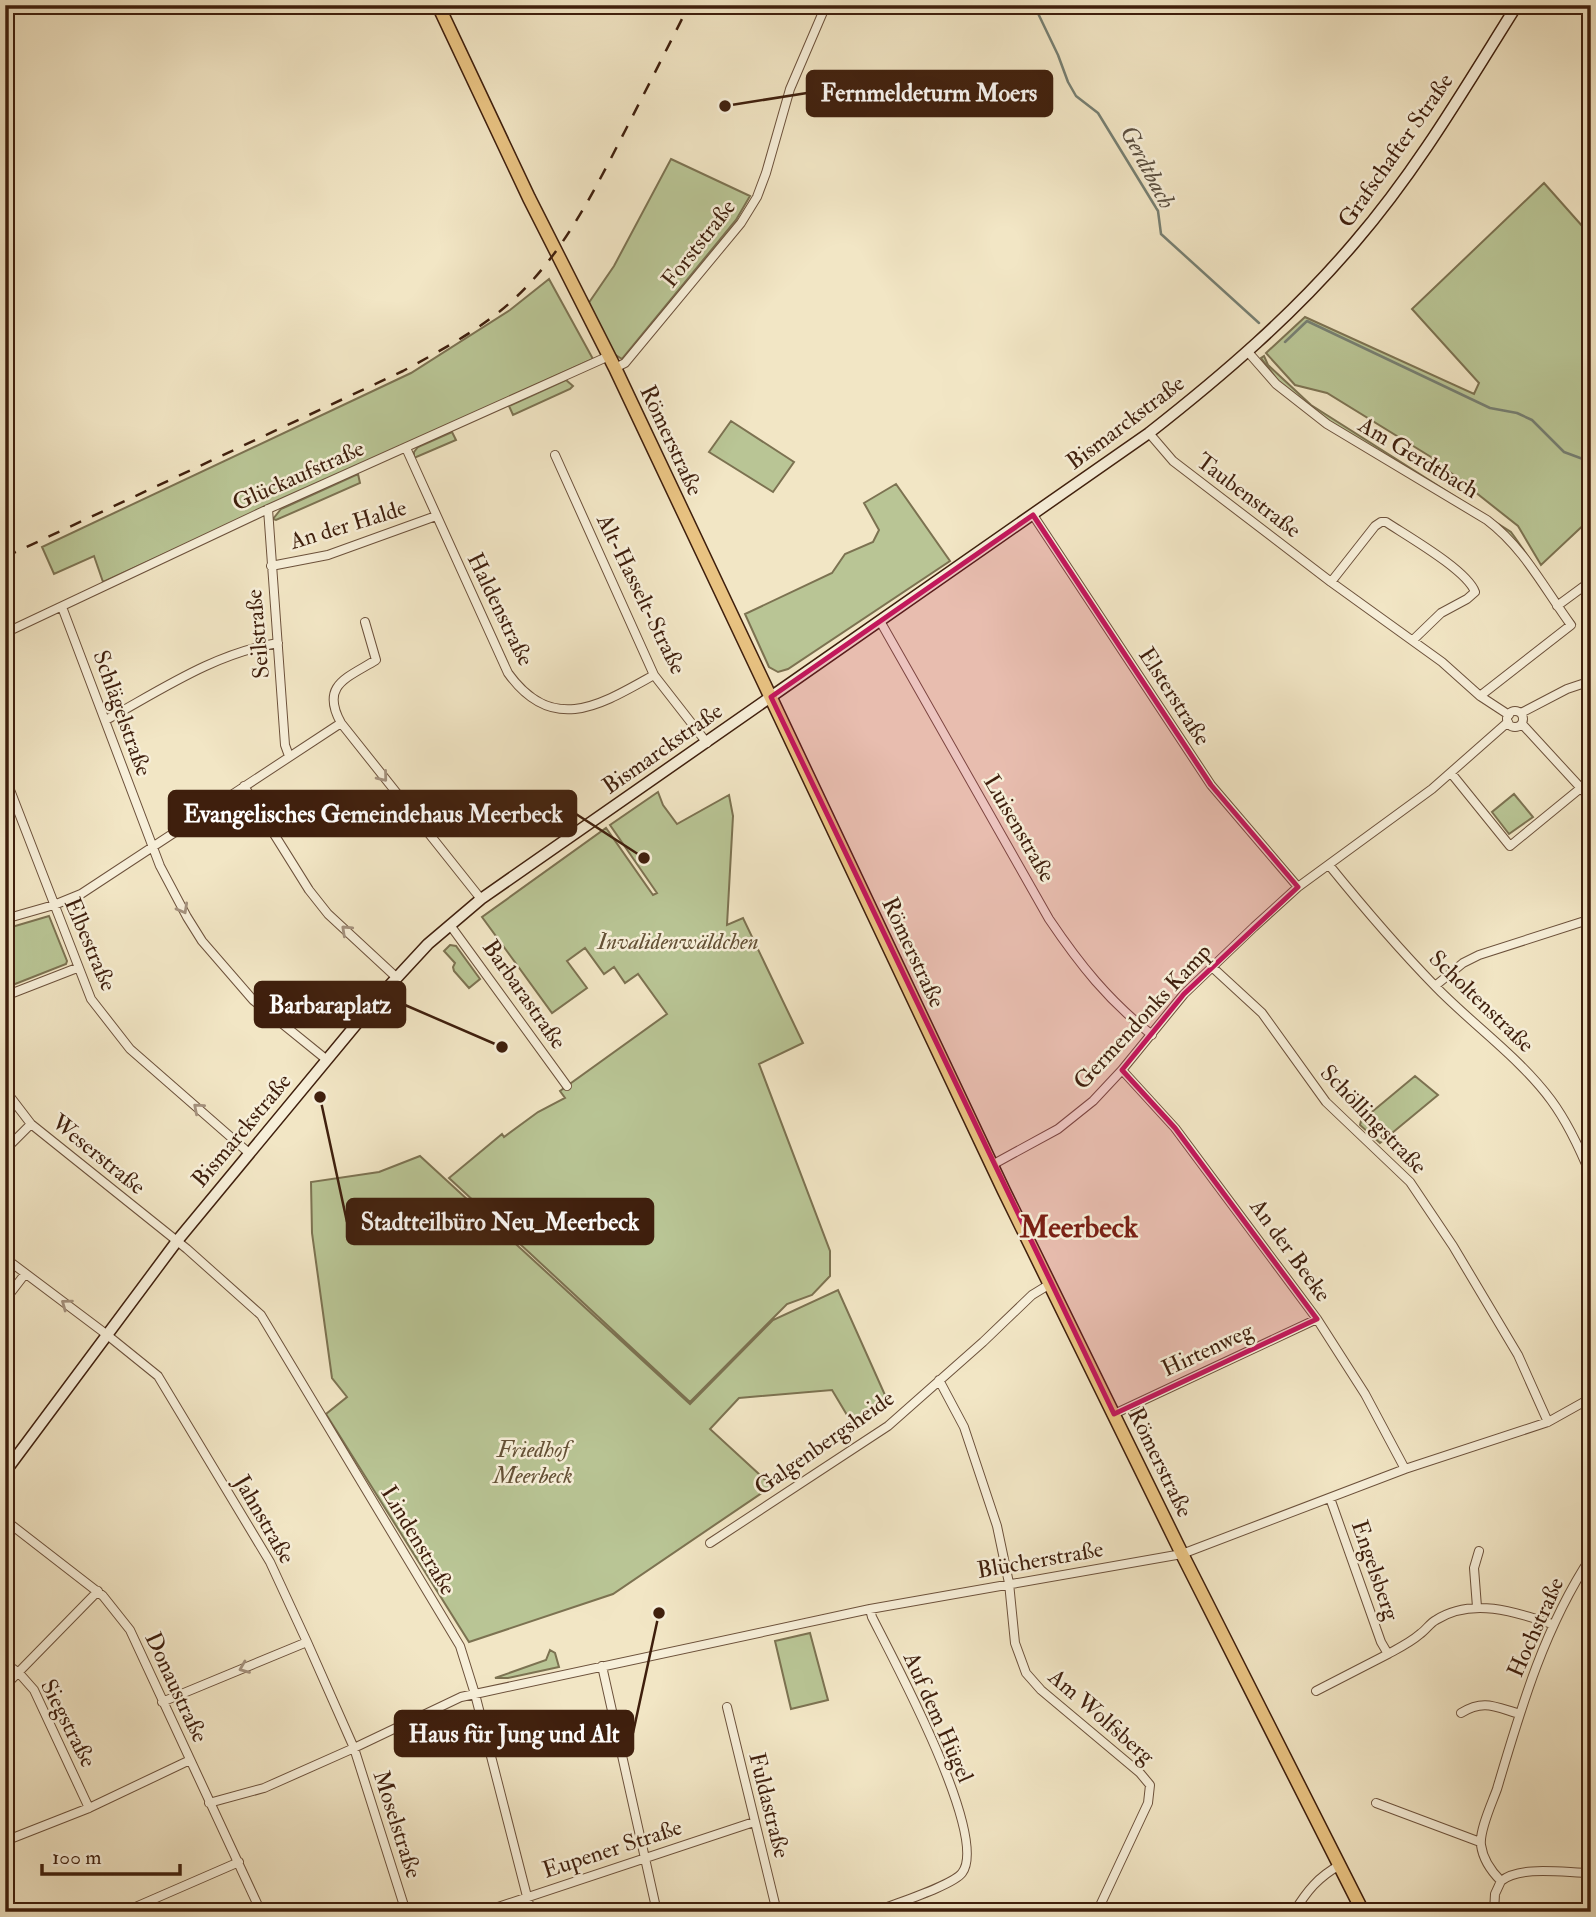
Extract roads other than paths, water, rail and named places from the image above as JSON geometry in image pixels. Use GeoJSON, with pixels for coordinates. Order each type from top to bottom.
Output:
{"type":"FeatureCollection","features":[{"type":"Feature","properties":{"kind":"main road","name":"Römerstraße"},"geometry":{"type":"LineString","coordinates":[[438,5],[529,198],[612,362],[992,1165],[1182,1554],[1363,1912]]}},
{"type":"Feature","properties":{"kind":"main road","name":"Grafschafter Straße"},"geometry":{"type":"LineString","coordinates":[[1294,309],[1356,241],[1430,144],[1517,5]]}},
{"type":"Feature","properties":{"kind":"main road","name":"Bismarckstraße"},"geometry":{"type":"LineString","coordinates":[[5,1472],[177,1241],[396,977],[450,925],[481,899],[1149,433],[1248,352],[1294,309]]}},
{"type":"Feature","properties":{"kind":"street","name":"Forststraße"},"geometry":{"type":"LineString","coordinates":[[612,362],[625,363],[741,223],[757,197],[790,89],[826,5]]}},
{"type":"Feature","properties":{"kind":"street","name":"Am Gerdtbach"},"geometry":{"type":"LineString","coordinates":[[1248,352],[1276,384],[1327,424],[1506,534],[1532,567],[1570,625],[1480,696]]}},
{"type":"Feature","properties":{"kind":"street","name":"Glückaufstraße"},"geometry":{"type":"LineString","coordinates":[[5,633],[268,509],[612,362]]}},
{"type":"Feature","properties":{"kind":"street","name":"Taubenstraße"},"geometry":{"type":"LineString","coordinates":[[1149,433],[1173,461],[1331,582],[1442,662],[1508,718]]}},
{"type":"Feature","properties":{"kind":"street","name":"Haldenstraße"},"geometry":{"type":"LineString","coordinates":[[406,448],[508,673],[531,697],[550,707],[581,710],[609,700],[654,675]]}},
{"type":"Feature","properties":{"kind":"street","name":"Alt-Hasselt-Straße"},"geometry":{"type":"LineString","coordinates":[[555,455],[654,675],[706,743]]}},
{"type":"Feature","properties":{"kind":"street","name":"Seilstraße"},"geometry":{"type":"LineString","coordinates":[[268,509],[285,745],[289,756]]}},
{"type":"Feature","properties":{"kind":"street","name":"Elsterstraße"},"geometry":{"type":"LineString","coordinates":[[1033,515],[1211,785],[1298,887]]}},
{"type":"Feature","properties":{"kind":"street","name":"An der Halde"},"geometry":{"type":"LineString","coordinates":[[271,566],[328,555],[436,516]]}},
{"type":"Feature","properties":{"kind":"street"},"geometry":{"type":"LineString","coordinates":[[1331,582],[1381,522],[1386,522],[1423,546],[1463,575],[1473,585],[1475,592],[1441,613],[1413,640]]}},
{"type":"Feature","properties":{"kind":"street"},"geometry":{"type":"LineString","coordinates":[[1557,606],[1591,581]]}},
{"type":"Feature","properties":{"kind":"street","name":"Schlägelstraße"},"geometry":{"type":"LineString","coordinates":[[62,607],[152,848],[202,941],[253,1000],[327,1060]]}},
{"type":"Feature","properties":{"kind":"street","name":"Luisenstraße"},"geometry":{"type":"LineString","coordinates":[[880,621],[1056,930],[1077,962],[1122,1011],[1152,1035]]}},
{"type":"Feature","properties":{"kind":"street"},"geometry":{"type":"LineString","coordinates":[[365,622],[376,660],[345,679],[333,691],[333,705],[341,723],[481,899]]}},
{"type":"Feature","properties":{"kind":"street"},"geometry":{"type":"LineString","coordinates":[[106,720],[229,655],[278,643]]}},
{"type":"Feature","properties":{"kind":"street"},"geometry":{"type":"LineString","coordinates":[[1521,713],[1567,689],[1591,681]]}},
{"type":"Feature","properties":{"kind":"street"},"geometry":{"type":"LineString","coordinates":[[1515,711],[1521,713],[1524,718],[1521,724],[1514,727],[1508,718],[1515,711]]}},
{"type":"Feature","properties":{"kind":"street","name":"Germendonks Kamp"},"geometry":{"type":"LineString","coordinates":[[992,1165],[1058,1129],[1093,1101],[1152,1035],[1184,994],[1298,887],[1451,773],[1508,718]]}},
{"type":"Feature","properties":{"kind":"street"},"geometry":{"type":"LineString","coordinates":[[5,919],[81,894],[341,723]]}},
{"type":"Feature","properties":{"kind":"street"},"geometry":{"type":"LineString","coordinates":[[1521,724],[1591,799]]}},
{"type":"Feature","properties":{"kind":"street"},"geometry":{"type":"LineString","coordinates":[[1451,773],[1510,846],[1581,788]]}},
{"type":"Feature","properties":{"kind":"street","name":"Elbestraße"},"geometry":{"type":"LineString","coordinates":[[5,777],[91,999],[130,1049],[249,1153]]}},
{"type":"Feature","properties":{"kind":"street"},"geometry":{"type":"LineString","coordinates":[[244,786],[309,890],[328,914],[396,977]]}},
{"type":"Feature","properties":{"kind":"street","name":"Scholtenstraße"},"geometry":{"type":"LineString","coordinates":[[1329,865],[1435,986],[1524,1069],[1569,1127],[1591,1176]]}},
{"type":"Feature","properties":{"kind":"street"},"geometry":{"type":"LineString","coordinates":[[1435,986],[1463,963],[1479,955],[1591,919]]}},
{"type":"Feature","properties":{"kind":"street","name":"Barbarastraße"},"geometry":{"type":"LineString","coordinates":[[450,925],[567,1086]]}},
{"type":"Feature","properties":{"kind":"street","name":"Schöllingstraße"},"geometry":{"type":"LineString","coordinates":[[1212,967],[1262,1013],[1326,1102],[1409,1182],[1453,1246],[1518,1354],[1548,1422]]}},
{"type":"Feature","properties":{"kind":"street"},"geometry":{"type":"LineString","coordinates":[[5,996],[77,968]]}},
{"type":"Feature","properties":{"kind":"street","name":"An der Beeke"},"geometry":{"type":"LineString","coordinates":[[1122,1070],[1175,1128],[1317,1319],[1366,1394],[1405,1469]]}},
{"type":"Feature","properties":{"kind":"street","name":"Weserstraße"},"geometry":{"type":"LineString","coordinates":[[5,1090],[31,1124],[177,1241]]}},
{"type":"Feature","properties":{"kind":"street"},"geometry":{"type":"LineString","coordinates":[[5,1150],[31,1124]]}},
{"type":"Feature","properties":{"kind":"street","name":"Lindenstraße"},"geometry":{"type":"LineString","coordinates":[[177,1241],[261,1315],[460,1646],[475,1694],[531,1912]]}},
{"type":"Feature","properties":{"kind":"street","name":"Jahnstraße"},"geometry":{"type":"LineString","coordinates":[[5,1258],[158,1376],[270,1562],[354,1748]]}},
{"type":"Feature","properties":{"kind":"street"},"geometry":{"type":"LineString","coordinates":[[5,1300],[25,1274]]}},
{"type":"Feature","properties":{"kind":"street","name":"Galgenbergsheide"},"geometry":{"type":"LineString","coordinates":[[710,1542],[888,1426],[1032,1294],[1050,1283]]}},
{"type":"Feature","properties":{"kind":"street","name":"Hirtenweg"},"geometry":{"type":"LineString","coordinates":[[1114,1413],[1317,1319]]}},
{"type":"Feature","properties":{"kind":"street"},"geometry":{"type":"LineString","coordinates":[[939,1381],[964,1427],[981,1474],[997,1526],[1009,1583]]}},
{"type":"Feature","properties":{"kind":"street","name":"Blücherstraße"},"geometry":{"type":"LineString","coordinates":[[209,1803],[264,1787],[475,1694],[870,1609],[1182,1554],[1405,1469],[1548,1422],[1591,1398]]}},
{"type":"Feature","properties":{"kind":"street","name":"Engelsberg"},"geometry":{"type":"LineString","coordinates":[[1330,1498],[1381,1642],[1388,1654]]}},
{"type":"Feature","properties":{"kind":"street","name":"Donaustraße"},"geometry":{"type":"LineString","coordinates":[[5,1520],[98,1591],[130,1630],[261,1912]]}},
{"type":"Feature","properties":{"kind":"street"},"geometry":{"type":"LineString","coordinates":[[1477,1607],[1474,1568],[1479,1552]]}},
{"type":"Feature","properties":{"kind":"street","name":"Hochstraße"},"geometry":{"type":"LineString","coordinates":[[1480,1842],[1520,1714],[1552,1624],[1591,1558]]}},
{"type":"Feature","properties":{"kind":"street","name":"Am Wolfsberg"},"geometry":{"type":"LineString","coordinates":[[1009,1583],[1014,1643],[1026,1673],[1041,1690],[1140,1773],[1150,1785],[1148,1803],[1097,1912]]}},
{"type":"Feature","properties":{"kind":"street"},"geometry":{"type":"LineString","coordinates":[[5,1686],[98,1591]]}},
{"type":"Feature","properties":{"kind":"street","name":"Engelsberg"},"geometry":{"type":"LineString","coordinates":[[1316,1691],[1388,1654],[1420,1635],[1435,1620],[1450,1612],[1477,1607],[1516,1612],[1552,1624]]}},
{"type":"Feature","properties":{"kind":"street","name":"Auf dem Hügel"},"geometry":{"type":"LineString","coordinates":[[870,1609],[938,1750],[960,1815],[967,1861],[965,1869],[954,1880],[875,1912]]}},
{"type":"Feature","properties":{"kind":"street"},"geometry":{"type":"LineString","coordinates":[[162,1702],[307,1642]]}},
{"type":"Feature","properties":{"kind":"street","name":"Siegstraße"},"geometry":{"type":"LineString","coordinates":[[5,1663],[19,1673],[34,1690],[89,1808]]}},
{"type":"Feature","properties":{"kind":"street"},"geometry":{"type":"LineString","coordinates":[[602,1666],[657,1912]]}},
{"type":"Feature","properties":{"kind":"street","name":"Hochstraße"},"geometry":{"type":"LineString","coordinates":[[1461,1713],[1474,1705],[1484,1704],[1520,1714]]}},
{"type":"Feature","properties":{"kind":"street","name":"Fuldastraße"},"geometry":{"type":"LineString","coordinates":[[727,1707],[777,1912]]}},
{"type":"Feature","properties":{"kind":"street","name":"Moselstraße"},"geometry":{"type":"LineString","coordinates":[[354,1748],[406,1912]]}},
{"type":"Feature","properties":{"kind":"street"},"geometry":{"type":"LineString","coordinates":[[5,1841],[89,1808],[190,1760]]}},
{"type":"Feature","properties":{"kind":"street"},"geometry":{"type":"LineString","coordinates":[[1376,1803],[1480,1842],[1488,1868],[1501,1881]]}},
{"type":"Feature","properties":{"kind":"street","name":"Eupener Straße"},"geometry":{"type":"LineString","coordinates":[[482,1912],[754,1822]]}},
{"type":"Feature","properties":{"kind":"street"},"geometry":{"type":"LineString","coordinates":[[124,1912],[239,1862]]}},
{"type":"Feature","properties":{"kind":"street"},"geometry":{"type":"LineString","coordinates":[[1294,1912],[1311,1886],[1323,1874],[1340,1865]]}},
{"type":"Feature","properties":{"kind":"street"},"geometry":{"type":"LineString","coordinates":[[1494,1912],[1495,1894],[1501,1881],[1507,1876],[1529,1872],[1591,1873]]}},
{"type":"Feature","properties":{"kind":"waterway","name":"Gerdtbach"},"geometry":{"type":"LineString","coordinates":[[1034,5],[1076,96],[1098,113],[1158,211],[1161,234],[1259,323]]}},
{"type":"Feature","properties":{"kind":"waterway","name":"Gerdtbach"},"geometry":{"type":"LineString","coordinates":[[1285,342],[1307,321],[1490,408],[1517,413],[1532,420],[1564,452],[1591,462]]}},
{"type":"Feature","properties":{"kind":"railway"},"geometry":{"type":"LineString","coordinates":[[5,557],[403,371],[465,336],[499,312],[539,273],[572,228],[689,5]]}},
{"type":"Feature","properties":{"kind":"place","name":"Fernmeldeturm Moers"},"geometry":{"type":"Point","coordinates":[725,106]}},
{"type":"Feature","properties":{"kind":"place","name":"Evangelisches Gemeindehaus Meerbeck"},"geometry":{"type":"Point","coordinates":[644,858]}},
{"type":"Feature","properties":{"kind":"place","name":"Barbaraplatz"},"geometry":{"type":"Point","coordinates":[502,1047]}},
{"type":"Feature","properties":{"kind":"place","name":"Stadtteilbüro Neu_Meerbeck"},"geometry":{"type":"Point","coordinates":[320,1097]}},
{"type":"Feature","properties":{"kind":"place","name":"Haus für Jung und Alt"},"geometry":{"type":"Point","coordinates":[659,1613]}},
{"type":"Feature","properties":{"kind":"district","name":"Meerbeck"},"geometry":{"type":"Point","coordinates":[1079,1227]}},
{"type":"Feature","properties":{"kind":"park label","name":"Invalidenwäldchen"},"geometry":{"type":"Point","coordinates":[678,941]}},
{"type":"Feature","properties":{"kind":"park label","name":"Friedhof Meerbeck"},"geometry":{"type":"Point","coordinates":[533,1462]}}]}
